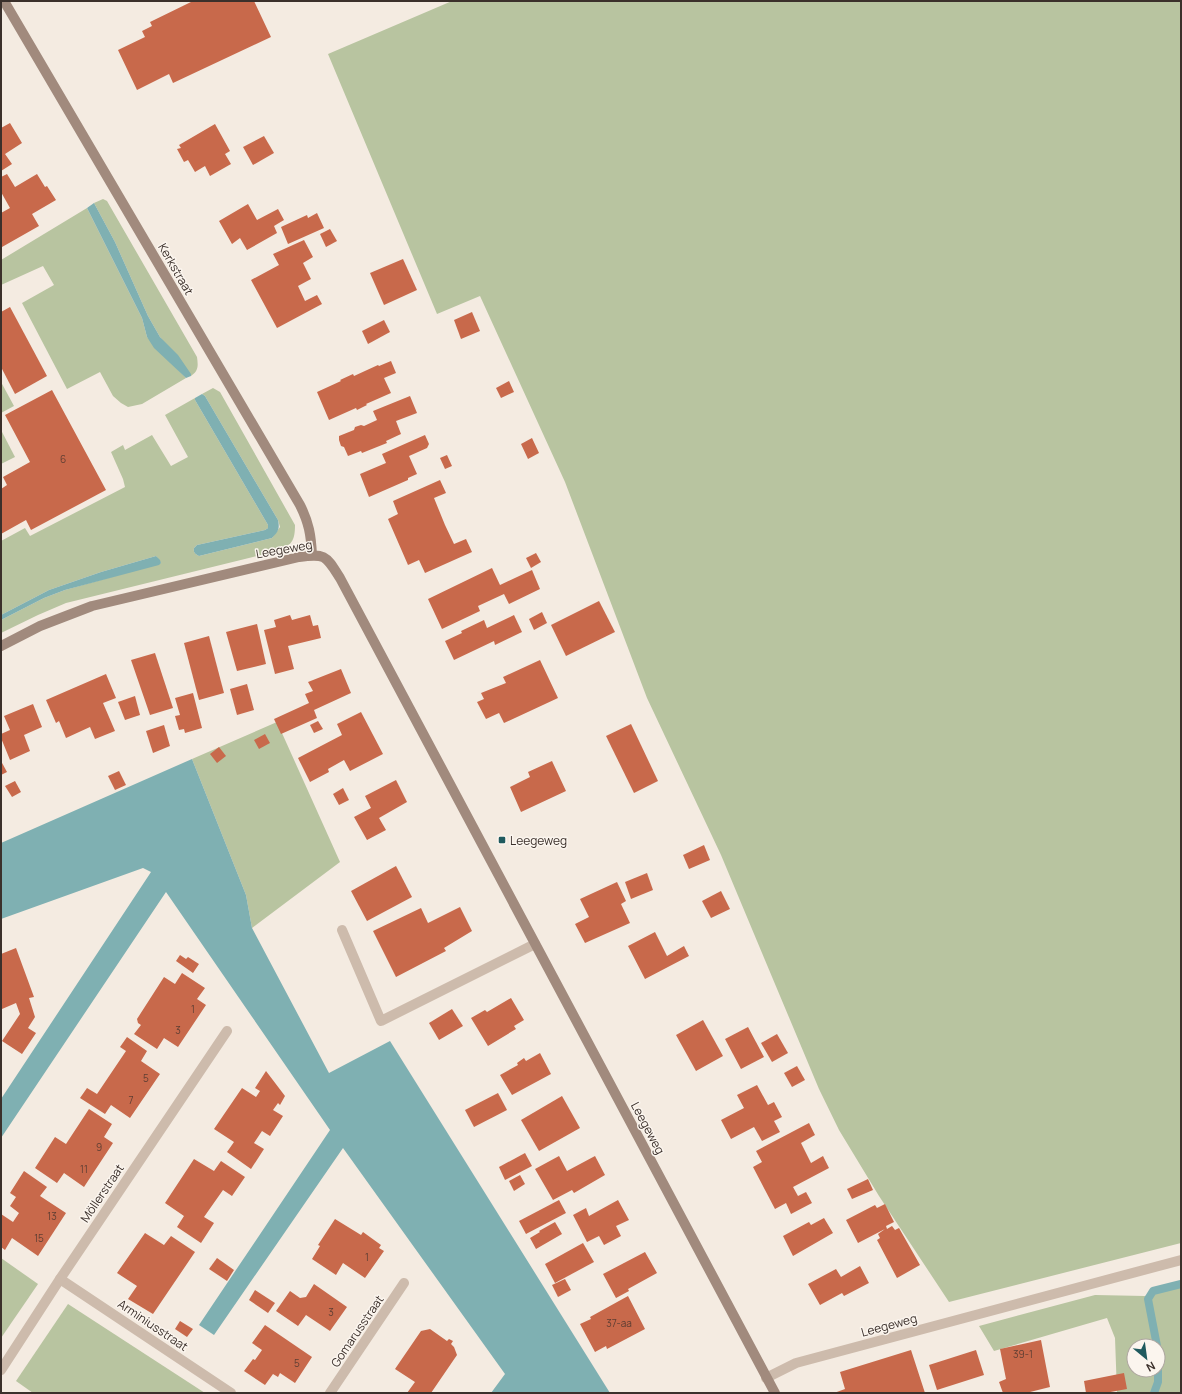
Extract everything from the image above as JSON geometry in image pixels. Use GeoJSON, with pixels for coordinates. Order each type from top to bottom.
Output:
{"type":"FeatureCollection","features":[{"type":"Feature","properties":{"kind":"main road","name":"Kerkstraat"},"geometry":{"type":"LineString","coordinates":[[4,1],[300,505],[308,521],[312,555]]}},
{"type":"Feature","properties":{"kind":"main road","name":"Leegeweg"},"geometry":{"type":"LineString","coordinates":[[1,646],[40,626],[92,606],[299,557],[312,555],[323,556],[330,562],[340,578],[766,1378]]}},
{"type":"Feature","properties":{"kind":"main road"},"geometry":{"type":"LineString","coordinates":[[766,1378],[775,1393]]}},
{"type":"Feature","properties":{"kind":"street"},"geometry":{"type":"LineString","coordinates":[[342,930],[381,1021],[535,944]]}},
{"type":"Feature","properties":{"kind":"street","name":"Möllerstraat"},"geometry":{"type":"LineString","coordinates":[[1,1370],[60,1279],[227,1031]]}},
{"type":"Feature","properties":{"kind":"street","name":"Leegeweg"},"geometry":{"type":"LineString","coordinates":[[766,1378],[796,1363],[1181,1260]]}},
{"type":"Feature","properties":{"kind":"street","name":"Arminiusstraat"},"geometry":{"type":"LineString","coordinates":[[60,1279],[231,1393]]}},
{"type":"Feature","properties":{"kind":"street","name":"Gomarusstraat"},"geometry":{"type":"LineString","coordinates":[[330,1393],[404,1283]]}},
{"type":"Feature","properties":{"kind":"green space"},"geometry":{"type":"Polygon","coordinates":[[[452,1],[1181,1],[1181,1243],[949,1302],[879,1196],[839,1130],[819,1089],[721,855],[647,698],[565,482],[480,296],[437,314],[328,54],[452,1]]]}},
{"type":"Feature","properties":{"kind":"green space"},"geometry":{"type":"Polygon","coordinates":[[[103,199],[107,201],[197,357],[197,370],[191,376],[160,337],[148,316],[115,242],[94,203],[103,199]]]}},
{"type":"Feature","properties":{"kind":"green space"},"geometry":{"type":"Polygon","coordinates":[[[87,208],[142,318],[147,337],[186,378],[142,404],[128,407],[121,403],[113,396],[100,372],[67,389],[22,303],[54,285],[43,266],[1,285],[1,260],[87,208]]]}},
{"type":"Feature","properties":{"kind":"green space"},"geometry":{"type":"Polygon","coordinates":[[[1,382],[14,406],[1,413],[1,382]]]}},
{"type":"Feature","properties":{"kind":"green space"},"geometry":{"type":"Polygon","coordinates":[[[213,388],[220,392],[295,525],[292,542],[286,547],[277,551],[66,603],[1,633],[1,620],[44,598],[65,590],[161,563],[156,556],[101,572],[49,590],[1,615],[1,541],[25,528],[30,536],[125,487],[111,452],[123,445],[125,450],[152,435],[171,466],[188,457],[165,415],[195,398],[268,525],[268,528],[265,530],[197,545],[194,548],[195,553],[199,556],[272,538],[280,527],[278,520],[205,396],[202,394],[213,388]]]}},
{"type":"Feature","properties":{"kind":"green space"},"geometry":{"type":"Polygon","coordinates":[[[1,430],[15,457],[1,464],[1,430]]]}},
{"type":"Feature","properties":{"kind":"green space"},"geometry":{"type":"Polygon","coordinates":[[[277,722],[340,862],[252,928],[246,895],[192,759],[277,722]]]}},
{"type":"Feature","properties":{"kind":"green space"},"geometry":{"type":"Polygon","coordinates":[[[1,1258],[38,1284],[1,1338],[1,1258]]]}},
{"type":"Feature","properties":{"kind":"green space"},"geometry":{"type":"Polygon","coordinates":[[[1181,1286],[1181,1393],[1117,1393],[1115,1338],[1107,1318],[994,1351],[979,1326],[1095,1295],[1145,1296],[1181,1286]]]}},
{"type":"Feature","properties":{"kind":"green space"},"geometry":{"type":"Polygon","coordinates":[[[68,1304],[205,1393],[33,1393],[16,1381],[68,1304]]]}},
{"type":"Feature","properties":{"kind":"water"},"geometry":{"type":"Polygon","coordinates":[[[94,203],[115,242],[148,316],[160,337],[178,355],[191,376],[186,378],[154,348],[147,337],[142,318],[87,208],[94,203]]]}},
{"type":"Feature","properties":{"kind":"water"},"geometry":{"type":"Polygon","coordinates":[[[202,394],[205,396],[278,520],[279,528],[272,538],[199,556],[195,554],[194,551],[194,548],[197,545],[265,530],[268,528],[268,525],[195,400],[195,398],[202,394]]]}},
{"type":"Feature","properties":{"kind":"water"},"geometry":{"type":"Polygon","coordinates":[[[156,556],[161,563],[159,565],[65,590],[44,598],[1,620],[1,615],[49,590],[101,572],[156,556]]]}},
{"type":"Feature","properties":{"kind":"water"},"geometry":{"type":"Polygon","coordinates":[[[192,759],[246,895],[252,928],[329,1073],[390,1041],[610,1393],[491,1393],[505,1374],[343,1148],[214,1335],[199,1325],[330,1130],[166,892],[1,1138],[1,1099],[151,872],[143,868],[1,919],[1,843],[192,759]]]}},
{"type":"Feature","properties":{"kind":"building"},"geometry":{"type":"Polygon","coordinates":[[[193,1],[254,1],[271,37],[173,83],[169,74],[137,90],[118,50],[145,37],[142,31],[152,26],[150,22],[193,1]]]}},
{"type":"Feature","properties":{"kind":"building"},"geometry":{"type":"Polygon","coordinates":[[[10,123],[22,143],[5,154],[12,164],[1,171],[1,128],[10,123]]]}},
{"type":"Feature","properties":{"kind":"building"},"geometry":{"type":"Polygon","coordinates":[[[215,124],[230,151],[225,154],[231,164],[210,176],[205,166],[195,172],[188,160],[184,162],[177,149],[181,148],[179,145],[215,124]]]}},
{"type":"Feature","properties":{"kind":"building"},"geometry":{"type":"Polygon","coordinates":[[[264,136],[274,153],[253,165],[243,147],[264,136]]]}},
{"type":"Feature","properties":{"kind":"building"},"geometry":{"type":"Polygon","coordinates":[[[7,174],[15,187],[37,174],[45,187],[47,186],[56,200],[32,214],[39,226],[2,247],[1,213],[10,208],[1,192],[1,177],[7,174]]]}},
{"type":"Feature","properties":{"kind":"building"},"geometry":{"type":"Polygon","coordinates":[[[248,204],[257,220],[278,209],[284,220],[274,226],[277,233],[247,250],[240,238],[232,244],[219,221],[248,204]]]}},
{"type":"Feature","properties":{"kind":"building"},"geometry":{"type":"Polygon","coordinates":[[[317,213],[324,228],[288,244],[281,227],[307,215],[308,218],[317,213]]]}},
{"type":"Feature","properties":{"kind":"building"},"geometry":{"type":"Polygon","coordinates":[[[330,229],[337,241],[326,247],[320,234],[330,229]]]}},
{"type":"Feature","properties":{"kind":"building"},"geometry":{"type":"Polygon","coordinates":[[[304,240],[313,257],[303,263],[311,279],[298,286],[305,301],[317,295],[322,304],[277,328],[251,280],[279,265],[273,254],[304,240]]]}},
{"type":"Feature","properties":{"kind":"building"},"geometry":{"type":"Polygon","coordinates":[[[403,259],[417,290],[384,305],[370,273],[403,259]]]}},
{"type":"Feature","properties":{"kind":"building"},"geometry":{"type":"Polygon","coordinates":[[[10,307],[47,376],[15,394],[1,367],[1,312],[10,307]]]}},
{"type":"Feature","properties":{"kind":"building"},"geometry":{"type":"Polygon","coordinates":[[[472,312],[480,331],[461,339],[454,320],[472,312]]]}},
{"type":"Feature","properties":{"kind":"building"},"geometry":{"type":"Polygon","coordinates":[[[384,320],[390,332],[368,344],[362,331],[384,320]]]}},
{"type":"Feature","properties":{"kind":"building"},"geometry":{"type":"Polygon","coordinates":[[[391,361],[396,373],[384,378],[391,393],[366,404],[367,405],[357,410],[356,408],[329,420],[317,392],[353,374],[354,376],[391,361]]]}},
{"type":"Feature","properties":{"kind":"building"},"geometry":{"type":"Polygon","coordinates":[[[509,381],[514,392],[501,398],[496,388],[509,381]]]}},
{"type":"Feature","properties":{"kind":"building"},"geometry":{"type":"Polygon","coordinates":[[[52,390],[106,490],[31,530],[26,520],[1,534],[1,489],[7,485],[3,477],[30,462],[5,415],[52,390]]]}},
{"type":"Feature","properties":{"kind":"building"},"geometry":{"type":"Polygon","coordinates":[[[410,396],[417,413],[396,421],[401,434],[386,441],[387,443],[362,453],[361,451],[348,456],[344,447],[341,446],[339,436],[354,430],[355,427],[361,425],[364,426],[377,420],[373,411],[410,396]]]}},
{"type":"Feature","properties":{"kind":"building"},"geometry":{"type":"Polygon","coordinates":[[[425,435],[429,444],[427,448],[409,456],[417,474],[408,478],[408,480],[369,497],[360,474],[386,463],[382,454],[425,435]]]}},
{"type":"Feature","properties":{"kind":"building"},"geometry":{"type":"Polygon","coordinates":[[[532,438],[539,453],[528,459],[521,444],[532,438]]]}},
{"type":"Feature","properties":{"kind":"building"},"geometry":{"type":"Polygon","coordinates":[[[447,455],[452,466],[445,469],[440,458],[447,455]]]}},
{"type":"Feature","properties":{"kind":"building"},"geometry":{"type":"Polygon","coordinates":[[[440,480],[446,493],[434,498],[445,525],[454,544],[466,539],[472,552],[425,573],[419,560],[408,565],[388,519],[398,514],[393,501],[440,480]]]}},
{"type":"Feature","properties":{"kind":"building"},"geometry":{"type":"Polygon","coordinates":[[[536,553],[541,562],[531,568],[526,558],[536,553]]]}},
{"type":"Feature","properties":{"kind":"building"},"geometry":{"type":"Polygon","coordinates":[[[492,568],[500,585],[532,570],[540,589],[509,604],[504,594],[478,606],[480,611],[442,629],[428,599],[492,568]]]}},
{"type":"Feature","properties":{"kind":"building"},"geometry":{"type":"Polygon","coordinates":[[[599,601],[615,632],[566,656],[551,625],[599,601]]]}},
{"type":"Feature","properties":{"kind":"building"},"geometry":{"type":"Polygon","coordinates":[[[542,612],[547,623],[534,630],[529,619],[542,612]]]}},
{"type":"Feature","properties":{"kind":"building"},"geometry":{"type":"Polygon","coordinates":[[[290,615],[292,620],[310,615],[313,626],[318,625],[321,638],[288,646],[294,669],[275,674],[264,630],[276,627],[274,620],[290,615]]]}},
{"type":"Feature","properties":{"kind":"building"},"geometry":{"type":"Polygon","coordinates":[[[514,615],[522,632],[495,645],[494,641],[454,660],[445,641],[462,633],[461,631],[484,620],[487,628],[514,615]]]}},
{"type":"Feature","properties":{"kind":"building"},"geometry":{"type":"Polygon","coordinates":[[[257,624],[266,664],[237,671],[226,632],[257,624]]]}},
{"type":"Feature","properties":{"kind":"building"},"geometry":{"type":"Polygon","coordinates":[[[209,636],[224,693],[199,700],[184,643],[209,636]]]}},
{"type":"Feature","properties":{"kind":"building"},"geometry":{"type":"Polygon","coordinates":[[[155,653],[173,708],[150,715],[131,660],[155,653]]]}},
{"type":"Feature","properties":{"kind":"building"},"geometry":{"type":"Polygon","coordinates":[[[540,660],[558,698],[504,723],[499,713],[486,719],[477,702],[484,699],[481,693],[506,683],[503,677],[540,660]]]}},
{"type":"Feature","properties":{"kind":"building"},"geometry":{"type":"Polygon","coordinates":[[[341,669],[351,693],[314,710],[317,718],[281,734],[274,719],[309,703],[305,694],[313,691],[308,682],[341,669]]]}},
{"type":"Feature","properties":{"kind":"building"},"geometry":{"type":"Polygon","coordinates":[[[106,674],[116,698],[103,703],[115,731],[95,739],[90,727],[66,738],[59,721],[56,723],[46,700],[106,674]]]}},
{"type":"Feature","properties":{"kind":"building"},"geometry":{"type":"Polygon","coordinates":[[[247,684],[254,710],[237,715],[230,689],[247,684]]]}},
{"type":"Feature","properties":{"kind":"building"},"geometry":{"type":"Polygon","coordinates":[[[193,693],[202,728],[185,733],[184,729],[179,730],[175,716],[180,715],[175,698],[193,693]]]}},
{"type":"Feature","properties":{"kind":"building"},"geometry":{"type":"Polygon","coordinates":[[[135,696],[140,715],[125,720],[118,702],[135,696]]]}},
{"type":"Feature","properties":{"kind":"building"},"geometry":{"type":"Polygon","coordinates":[[[33,704],[42,727],[24,735],[30,751],[10,760],[1,738],[1,734],[10,730],[4,716],[33,704]]]}},
{"type":"Feature","properties":{"kind":"building"},"geometry":{"type":"Polygon","coordinates":[[[361,712],[383,754],[350,771],[344,760],[328,769],[329,772],[310,782],[298,758],[342,735],[337,724],[361,712]]]}},
{"type":"Feature","properties":{"kind":"building"},"geometry":{"type":"Polygon","coordinates":[[[318,721],[323,729],[314,733],[310,725],[318,721]]]}},
{"type":"Feature","properties":{"kind":"building"},"geometry":{"type":"Polygon","coordinates":[[[631,724],[658,781],[634,793],[606,736],[631,724]]]}},
{"type":"Feature","properties":{"kind":"building"},"geometry":{"type":"Polygon","coordinates":[[[164,725],[170,746],[153,753],[146,731],[164,725]]]}},
{"type":"Feature","properties":{"kind":"building"},"geometry":{"type":"Polygon","coordinates":[[[265,734],[270,743],[259,749],[254,740],[265,734]]]}},
{"type":"Feature","properties":{"kind":"building"},"geometry":{"type":"Polygon","coordinates":[[[219,747],[226,756],[217,763],[210,754],[219,747]]]}},
{"type":"Feature","properties":{"kind":"building"},"geometry":{"type":"Polygon","coordinates":[[[1,761],[7,772],[1,775],[1,761]]]}},
{"type":"Feature","properties":{"kind":"building"},"geometry":{"type":"Polygon","coordinates":[[[552,761],[566,791],[521,812],[510,787],[530,777],[528,772],[552,761]]]}},
{"type":"Feature","properties":{"kind":"building"},"geometry":{"type":"Polygon","coordinates":[[[119,771],[126,785],[115,790],[108,776],[119,771]]]}},
{"type":"Feature","properties":{"kind":"building"},"geometry":{"type":"Polygon","coordinates":[[[396,780],[407,802],[379,818],[386,830],[367,840],[354,817],[371,808],[365,796],[396,780]]]}},
{"type":"Feature","properties":{"kind":"building"},"geometry":{"type":"Polygon","coordinates":[[[15,781],[21,792],[12,797],[5,786],[15,781]]]}},
{"type":"Feature","properties":{"kind":"building"},"geometry":{"type":"Polygon","coordinates":[[[343,788],[349,800],[339,805],[333,794],[343,788]]]}},
{"type":"Feature","properties":{"kind":"building"},"geometry":{"type":"Polygon","coordinates":[[[704,845],[710,860],[689,869],[683,855],[704,845]]]}},
{"type":"Feature","properties":{"kind":"building"},"geometry":{"type":"Polygon","coordinates":[[[396,866],[412,897],[367,921],[351,891],[396,866]]]}},
{"type":"Feature","properties":{"kind":"building"},"geometry":{"type":"Polygon","coordinates":[[[647,873],[653,890],[631,899],[625,882],[647,873]]]}},
{"type":"Feature","properties":{"kind":"building"},"geometry":{"type":"Polygon","coordinates":[[[617,882],[626,901],[621,904],[630,923],[585,943],[575,924],[589,917],[580,899],[617,882]]]}},
{"type":"Feature","properties":{"kind":"building"},"geometry":{"type":"Polygon","coordinates":[[[721,891],[730,909],[711,918],[702,901],[721,891]]]}},
{"type":"Feature","properties":{"kind":"building"},"geometry":{"type":"Polygon","coordinates":[[[460,907],[472,931],[444,948],[446,951],[396,977],[373,931],[421,908],[428,923],[460,907]]]}},
{"type":"Feature","properties":{"kind":"building"},"geometry":{"type":"Polygon","coordinates":[[[655,932],[667,956],[684,946],[689,956],[645,979],[628,946],[655,932]]]}},
{"type":"Feature","properties":{"kind":"building"},"geometry":{"type":"Polygon","coordinates":[[[16,948],[34,997],[29,998],[35,1017],[28,1028],[36,1033],[22,1054],[2,1041],[20,1014],[16,1003],[2,1009],[1,1007],[1,954],[16,948]]]}},
{"type":"Feature","properties":{"kind":"building"},"geometry":{"type":"Polygon","coordinates":[[[180,955],[186,959],[188,957],[199,964],[193,973],[176,961],[180,955]]]}},
{"type":"Feature","properties":{"kind":"building"},"geometry":{"type":"Polygon","coordinates":[[[182,973],[205,988],[197,999],[206,1005],[178,1047],[164,1038],[157,1049],[134,1034],[141,1025],[138,1023],[137,1019],[164,977],[175,984],[182,973]]]}},
{"type":"Feature","properties":{"kind":"building"},"geometry":{"type":"Polygon","coordinates":[[[511,998],[524,1020],[514,1026],[516,1029],[488,1046],[471,1018],[485,1010],[487,1012],[511,998]]]}},
{"type":"Feature","properties":{"kind":"building"},"geometry":{"type":"Polygon","coordinates":[[[452,1009],[463,1026],[439,1040],[429,1023],[452,1009]]]}},
{"type":"Feature","properties":{"kind":"building"},"geometry":{"type":"Polygon","coordinates":[[[703,1020],[723,1056],[696,1071],[676,1035],[703,1020]]]}},
{"type":"Feature","properties":{"kind":"building"},"geometry":{"type":"Polygon","coordinates":[[[748,1027],[764,1057],[741,1069],[725,1039],[748,1027]]]}},
{"type":"Feature","properties":{"kind":"building"},"geometry":{"type":"Polygon","coordinates":[[[777,1034],[788,1053],[772,1062],[761,1043],[777,1034]]]}},
{"type":"Feature","properties":{"kind":"building"},"geometry":{"type":"Polygon","coordinates":[[[127,1037],[147,1051],[141,1061],[160,1074],[130,1118],[111,1105],[105,1114],[80,1098],[87,1088],[97,1094],[126,1051],[120,1047],[127,1037]]]}},
{"type":"Feature","properties":{"kind":"building"},"geometry":{"type":"Polygon","coordinates":[[[540,1053],[551,1074],[512,1095],[500,1075],[518,1065],[517,1063],[524,1058],[526,1061],[540,1053]]]}},
{"type":"Feature","properties":{"kind":"building"},"geometry":{"type":"Polygon","coordinates":[[[797,1066],[805,1080],[792,1087],[784,1073],[797,1066]]]}},
{"type":"Feature","properties":{"kind":"building"},"geometry":{"type":"Polygon","coordinates":[[[266,1071],[285,1096],[280,1105],[278,1103],[273,1110],[283,1116],[270,1136],[262,1131],[254,1143],[264,1149],[251,1169],[227,1152],[234,1142],[214,1129],[242,1088],[256,1097],[260,1091],[255,1088],[266,1071]]]}},
{"type":"Feature","properties":{"kind":"building"},"geometry":{"type":"Polygon","coordinates":[[[757,1085],[768,1105],[774,1102],[782,1117],[774,1121],[780,1132],[762,1141],[754,1127],[731,1139],[721,1120],[744,1108],[737,1095],[757,1085]]]}},
{"type":"Feature","properties":{"kind":"building"},"geometry":{"type":"Polygon","coordinates":[[[498,1093],[507,1110],[474,1127],[465,1110],[498,1093]]]}},
{"type":"Feature","properties":{"kind":"building"},"geometry":{"type":"Polygon","coordinates":[[[562,1096],[580,1128],[539,1151],[521,1120],[562,1096]]]}},
{"type":"Feature","properties":{"kind":"building"},"geometry":{"type":"Polygon","coordinates":[[[89,1109],[112,1124],[104,1137],[113,1143],[84,1187],[64,1173],[57,1183],[35,1168],[55,1137],[66,1144],[89,1109]]]}},
{"type":"Feature","properties":{"kind":"building"},"geometry":{"type":"Polygon","coordinates":[[[809,1123],[815,1135],[801,1143],[811,1163],[823,1156],[829,1168],[793,1187],[798,1196],[806,1192],[812,1203],[791,1214],[786,1203],[775,1209],[753,1167],[762,1162],[756,1151],[809,1123]]]}},
{"type":"Feature","properties":{"kind":"building"},"geometry":{"type":"Polygon","coordinates":[[[525,1153],[532,1166],[505,1180],[499,1167],[525,1153]]]}},
{"type":"Feature","properties":{"kind":"building"},"geometry":{"type":"Polygon","coordinates":[[[559,1156],[567,1171],[595,1156],[605,1175],[574,1193],[572,1190],[553,1200],[535,1169],[559,1156]]]}},
{"type":"Feature","properties":{"kind":"building"},"geometry":{"type":"Polygon","coordinates":[[[194,1159],[214,1171],[221,1161],[245,1177],[232,1196],[223,1190],[204,1217],[214,1223],[201,1243],[177,1227],[184,1216],[165,1203],[194,1159]]]}},
{"type":"Feature","properties":{"kind":"building"},"geometry":{"type":"Polygon","coordinates":[[[24,1171],[47,1187],[40,1196],[66,1213],[38,1256],[12,1238],[5,1250],[1,1247],[1,1214],[13,1222],[19,1213],[10,1206],[16,1197],[10,1193],[24,1171]]]}},
{"type":"Feature","properties":{"kind":"building"},"geometry":{"type":"Polygon","coordinates":[[[520,1175],[525,1184],[514,1191],[509,1181],[520,1175]]]}},
{"type":"Feature","properties":{"kind":"building"},"geometry":{"type":"Polygon","coordinates":[[[868,1179],[873,1190],[852,1199],[847,1189],[868,1179]]]}},
{"type":"Feature","properties":{"kind":"building"},"geometry":{"type":"Polygon","coordinates":[[[559,1200],[566,1213],[526,1234],[519,1221],[559,1200]]]}},
{"type":"Feature","properties":{"kind":"building"},"geometry":{"type":"Polygon","coordinates":[[[618,1200],[629,1220],[616,1226],[621,1236],[604,1245],[599,1236],[587,1242],[573,1215],[586,1208],[589,1216],[618,1200]]]}},
{"type":"Feature","properties":{"kind":"building"},"geometry":{"type":"Polygon","coordinates":[[[885,1204],[894,1222],[886,1226],[887,1229],[892,1226],[895,1230],[899,1228],[920,1265],[897,1278],[877,1240],[880,1238],[878,1234],[885,1229],[858,1243],[846,1220],[875,1205],[877,1208],[885,1204]]]}},
{"type":"Feature","properties":{"kind":"building"},"geometry":{"type":"Polygon","coordinates":[[[824,1218],[833,1233],[793,1256],[783,1236],[809,1222],[811,1225],[824,1218]]]}},
{"type":"Feature","properties":{"kind":"building"},"geometry":{"type":"Polygon","coordinates":[[[335,1219],[361,1235],[363,1232],[381,1245],[379,1248],[384,1251],[365,1278],[343,1263],[336,1275],[312,1259],[320,1246],[318,1245],[335,1219]]]}},
{"type":"Feature","properties":{"kind":"building"},"geometry":{"type":"Polygon","coordinates":[[[555,1222],[562,1234],[536,1249],[530,1238],[555,1222]]]}},
{"type":"Feature","properties":{"kind":"building"},"geometry":{"type":"Polygon","coordinates":[[[145,1233],[164,1245],[171,1236],[195,1252],[153,1314],[128,1299],[137,1286],[117,1273],[145,1233]]]}},
{"type":"Feature","properties":{"kind":"building"},"geometry":{"type":"Polygon","coordinates":[[[583,1243],[594,1262],[555,1283],[545,1264],[583,1243]]]}},
{"type":"Feature","properties":{"kind":"building"},"geometry":{"type":"Polygon","coordinates":[[[645,1252],[657,1273],[628,1289],[629,1291],[616,1298],[603,1274],[645,1252]]]}},
{"type":"Feature","properties":{"kind":"building"},"geometry":{"type":"Polygon","coordinates":[[[217,1258],[234,1270],[227,1281],[209,1269],[217,1258]]]}},
{"type":"Feature","properties":{"kind":"building"},"geometry":{"type":"Polygon","coordinates":[[[860,1266],[869,1283],[844,1296],[842,1293],[820,1305],[808,1284],[836,1269],[841,1277],[860,1266]]]}},
{"type":"Feature","properties":{"kind":"building"},"geometry":{"type":"Polygon","coordinates":[[[565,1279],[571,1290],[558,1297],[552,1285],[565,1279]]]}},
{"type":"Feature","properties":{"kind":"building"},"geometry":{"type":"Polygon","coordinates":[[[314,1284],[347,1307],[330,1331],[306,1315],[298,1326],[276,1311],[290,1291],[300,1298],[306,1297],[314,1284]]]}},
{"type":"Feature","properties":{"kind":"building"},"geometry":{"type":"Polygon","coordinates":[[[255,1290],[275,1303],[268,1313],[249,1300],[255,1290]]]}},
{"type":"Feature","properties":{"kind":"building"},"geometry":{"type":"Polygon","coordinates":[[[628,1296],[645,1329],[607,1349],[606,1346],[595,1352],[580,1324],[591,1319],[590,1317],[628,1296]]]}},
{"type":"Feature","properties":{"kind":"building"},"geometry":{"type":"Polygon","coordinates":[[[180,1321],[193,1329],[187,1337],[175,1329],[180,1321]]]}},
{"type":"Feature","properties":{"kind":"building"},"geometry":{"type":"Polygon","coordinates":[[[265,1325],[312,1357],[295,1383],[280,1373],[278,1377],[273,1374],[265,1385],[244,1371],[262,1350],[252,1343],[265,1325]]]}},
{"type":"Feature","properties":{"kind":"building"},"geometry":{"type":"Polygon","coordinates":[[[430,1329],[447,1341],[449,1339],[453,1341],[451,1344],[457,1355],[431,1393],[407,1393],[415,1382],[395,1369],[421,1331],[430,1329]]]}},
{"type":"Feature","properties":{"kind":"building"},"geometry":{"type":"Polygon","coordinates":[[[1041,1340],[1050,1387],[1030,1392],[1031,1393],[1003,1393],[999,1382],[1006,1379],[1000,1349],[1041,1340]]]}},
{"type":"Feature","properties":{"kind":"building"},"geometry":{"type":"Polygon","coordinates":[[[911,1350],[925,1393],[834,1393],[845,1389],[840,1372],[911,1350]]]}},
{"type":"Feature","properties":{"kind":"building"},"geometry":{"type":"Polygon","coordinates":[[[976,1350],[984,1375],[937,1390],[929,1365],[976,1350]]]}},
{"type":"Feature","properties":{"kind":"building"},"geometry":{"type":"Polygon","coordinates":[[[1124,1373],[1127,1389],[1105,1393],[1086,1393],[1084,1381],[1124,1373]]]}},
{"type":"Feature","properties":{"kind":"waterway"},"geometry":{"type":"LineString","coordinates":[[1155,1338],[1148,1299],[1153,1291],[1181,1284]]}},
{"type":"Feature","properties":{"kind":"waterway"},"geometry":{"type":"LineString","coordinates":[[1154,1393],[1158,1378]]}},
{"type":"Feature","properties":{"kind":"place","name":"Leegeweg"},"geometry":{"type":"Point","coordinates":[502,840]}}]}
